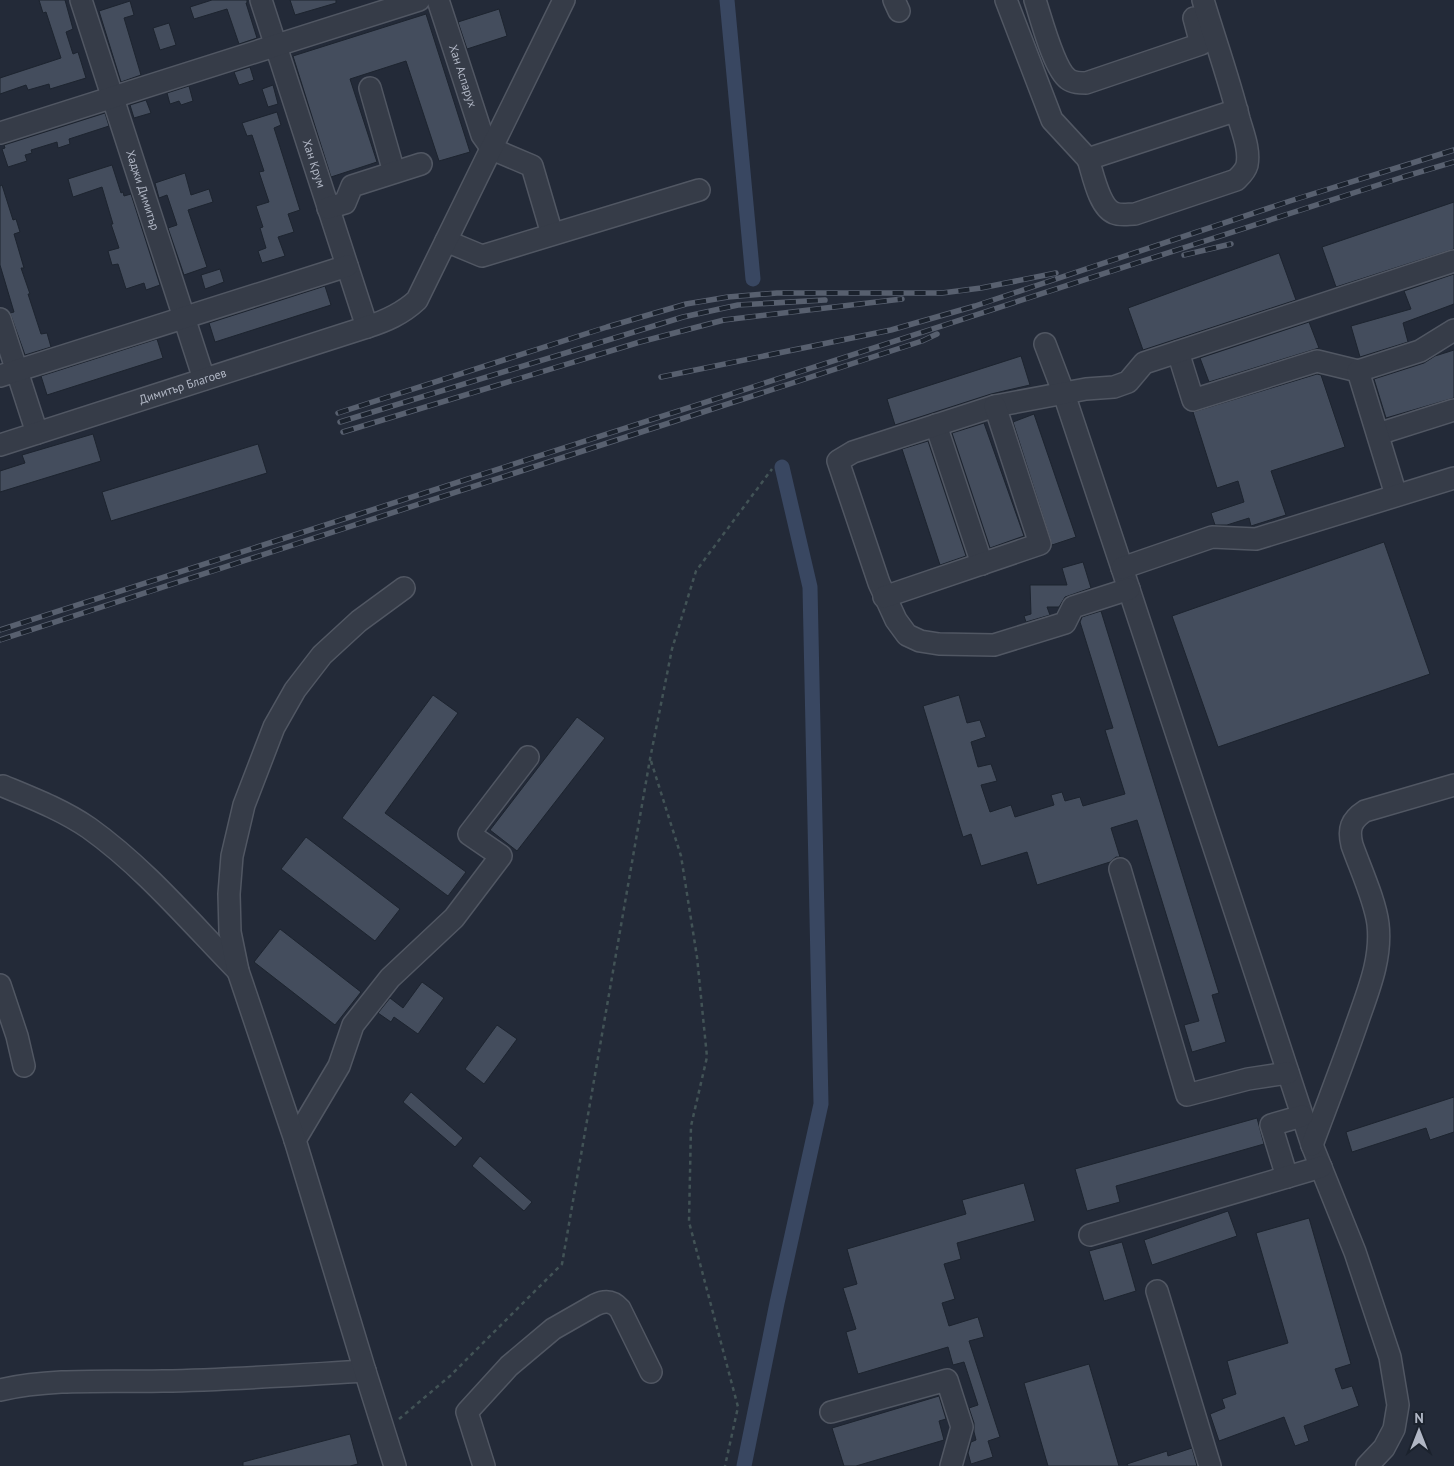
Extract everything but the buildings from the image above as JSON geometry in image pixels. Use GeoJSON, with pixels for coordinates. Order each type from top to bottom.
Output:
{"type":"FeatureCollection","features":[{"type":"Feature","properties":{"kind":"street","name":"Хаджи Димитър"},"geometry":{"type":"LineString","coordinates":[[81,0],[204,379]]}},
{"type":"Feature","properties":{"kind":"street","name":"Хан Крум"},"geometry":{"type":"LineString","coordinates":[[261,0],[367,327]]}},
{"type":"Feature","properties":{"kind":"street"},"geometry":{"type":"LineString","coordinates":[[0,133],[419,0]]}},
{"type":"Feature","properties":{"kind":"street","name":"Хан Аспарух"},"geometry":{"type":"LineString","coordinates":[[438,0],[477,124],[492,149]]}},
{"type":"Feature","properties":{"kind":"street","name":"Димитър Благоев"},"geometry":{"type":"LineString","coordinates":[[0,445],[367,327],[393,318],[406,311],[417,300],[564,0]]}},
{"type":"Feature","properties":{"kind":"street"},"geometry":{"type":"LineString","coordinates":[[1188,0],[1202,44],[1086,83],[1076,83],[1062,74],[1033,0],[1007,4],[1052,120],[1088,159],[1106,207],[1114,213],[1123,215],[1144,211],[1236,180],[1244,173],[1248,151],[1203,0]]}},
{"type":"Feature","properties":{"kind":"street"},"geometry":{"type":"LineString","coordinates":[[370,88],[394,172]]}},
{"type":"Feature","properties":{"kind":"street"},"geometry":{"type":"LineString","coordinates":[[1088,159],[1237,110]]}},
{"type":"Feature","properties":{"kind":"street"},"geometry":{"type":"LineString","coordinates":[[492,149],[532,166],[552,234]]}},
{"type":"Feature","properties":{"kind":"street"},"geometry":{"type":"LineString","coordinates":[[328,208],[345,203],[352,186],[420,164]]}},
{"type":"Feature","properties":{"kind":"street"},"geometry":{"type":"LineString","coordinates":[[446,241],[482,256],[699,190]]}},
{"type":"Feature","properties":{"kind":"street"},"geometry":{"type":"LineString","coordinates":[[1128,589],[1073,607],[1065,623],[994,644],[920,642],[907,635],[896,620],[884,597],[838,461],[853,452],[995,406],[1086,389],[1114,387],[1128,382],[1144,364],[1454,262]]}},
{"type":"Feature","properties":{"kind":"street"},"geometry":{"type":"LineString","coordinates":[[8,374],[347,266]]}},
{"type":"Feature","properties":{"kind":"street"},"geometry":{"type":"LineString","coordinates":[[0,319],[8,374],[37,433]]}},
{"type":"Feature","properties":{"kind":"street"},"geometry":{"type":"LineString","coordinates":[[1178,352],[1194,400],[1317,361],[1358,371],[1420,351],[1454,330]]}},
{"type":"Feature","properties":{"kind":"street"},"geometry":{"type":"LineString","coordinates":[[1045,344],[1064,394],[1122,568],[1302,1116],[1355,1252],[1390,1357],[1398,1405],[1394,1429],[1384,1448],[1367,1466]]}},
{"type":"Feature","properties":{"kind":"street"},"geometry":{"type":"LineString","coordinates":[[1358,371],[1396,496]]}},
{"type":"Feature","properties":{"kind":"street"},"geometry":{"type":"LineString","coordinates":[[884,597],[1040,544],[995,406]]}},
{"type":"Feature","properties":{"kind":"street"},"geometry":{"type":"LineString","coordinates":[[1378,434],[1454,410]]}},
{"type":"Feature","properties":{"kind":"street"},"geometry":{"type":"LineString","coordinates":[[936,425],[982,564]]}},
{"type":"Feature","properties":{"kind":"street"},"geometry":{"type":"LineString","coordinates":[[1122,568],[1212,537],[1256,539],[1454,478]]}},
{"type":"Feature","properties":{"kind":"street"},"geometry":{"type":"LineString","coordinates":[[395,1466],[295,1140],[238,971],[230,932],[230,894],[232,856],[244,805],[274,727],[295,690],[322,655],[359,621],[404,588]]}},
{"type":"Feature","properties":{"kind":"street"},"geometry":{"type":"LineString","coordinates":[[295,1140],[339,1066],[353,1025],[390,978],[454,918],[501,856],[469,834],[528,757]]}},
{"type":"Feature","properties":{"kind":"street"},"geometry":{"type":"LineString","coordinates":[[1312,1145],[1374,976],[1378,958],[1378,923],[1352,845],[1349,834],[1350,826],[1355,817],[1365,811],[1454,785]]}},
{"type":"Feature","properties":{"kind":"street"},"geometry":{"type":"LineString","coordinates":[[3,786],[50,806],[80,823],[120,852],[155,884],[238,971]]}},
{"type":"Feature","properties":{"kind":"street"},"geometry":{"type":"LineString","coordinates":[[1120,870],[1187,1095],[1248,1079],[1288,1073]]}},
{"type":"Feature","properties":{"kind":"street"},"geometry":{"type":"LineString","coordinates":[[0,986],[18,1036],[24,1066]]}},
{"type":"Feature","properties":{"kind":"street"},"geometry":{"type":"LineString","coordinates":[[1287,1177],[1271,1126],[1302,1116]]}},
{"type":"Feature","properties":{"kind":"street"},"geometry":{"type":"LineString","coordinates":[[1090,1235],[1321,1167]]}},
{"type":"Feature","properties":{"kind":"street"},"geometry":{"type":"LineString","coordinates":[[1157,1291],[1210,1466]]}},
{"type":"Feature","properties":{"kind":"street"},"geometry":{"type":"LineString","coordinates":[[484,1466],[467,1412],[509,1366],[553,1329],[602,1302],[615,1303],[620,1309],[652,1372]]}},
{"type":"Feature","properties":{"kind":"street"},"geometry":{"type":"LineString","coordinates":[[0,1390],[21,1385],[50,1383],[193,1380],[365,1372]]}},
{"type":"Feature","properties":{"kind":"street"},"geometry":{"type":"LineString","coordinates":[[831,1412],[947,1380],[962,1427],[951,1466]]}},
{"type":"Feature","properties":{"kind":"path"},"geometry":{"type":"LineString","coordinates":[[384,1432],[450,1376],[562,1264],[650,758],[672,648],[696,571],[772,469]]}},
{"type":"Feature","properties":{"kind":"path"},"geometry":{"type":"LineString","coordinates":[[650,758],[681,856],[697,956],[706,1057],[691,1126],[689,1222],[738,1407],[724,1466]]}},
{"type":"Feature","properties":{"kind":"waterway"},"geometry":{"type":"LineString","coordinates":[[727,0],[753,279]]}},
{"type":"Feature","properties":{"kind":"waterway"},"geometry":{"type":"LineString","coordinates":[[744,1466],[777,1303],[821,1104],[810,587],[782,467]]}},
{"type":"Feature","properties":{"kind":"railway"},"geometry":{"type":"LineString","coordinates":[[661,377],[891,330],[975,306],[1290,201],[1454,150]]}},
{"type":"Feature","properties":{"kind":"railway"},"geometry":{"type":"LineString","coordinates":[[0,630],[1454,162]]}},
{"type":"Feature","properties":{"kind":"railway"},"geometry":{"type":"LineString","coordinates":[[1184,255],[1231,244]]}},
{"type":"Feature","properties":{"kind":"railway"},"geometry":{"type":"LineString","coordinates":[[338,413],[607,327],[686,304],[728,297],[777,293],[942,293],[981,288],[1056,273]]}},
{"type":"Feature","properties":{"kind":"railway"},"geometry":{"type":"LineString","coordinates":[[343,432],[640,342],[724,320],[902,299]]}},
{"type":"Feature","properties":{"kind":"railway"},"geometry":{"type":"LineString","coordinates":[[340,422],[683,317],[738,305],[825,300]]}},
{"type":"Feature","properties":{"kind":"railway"},"geometry":{"type":"LineString","coordinates":[[0,640],[922,341],[937,334]]}}]}
